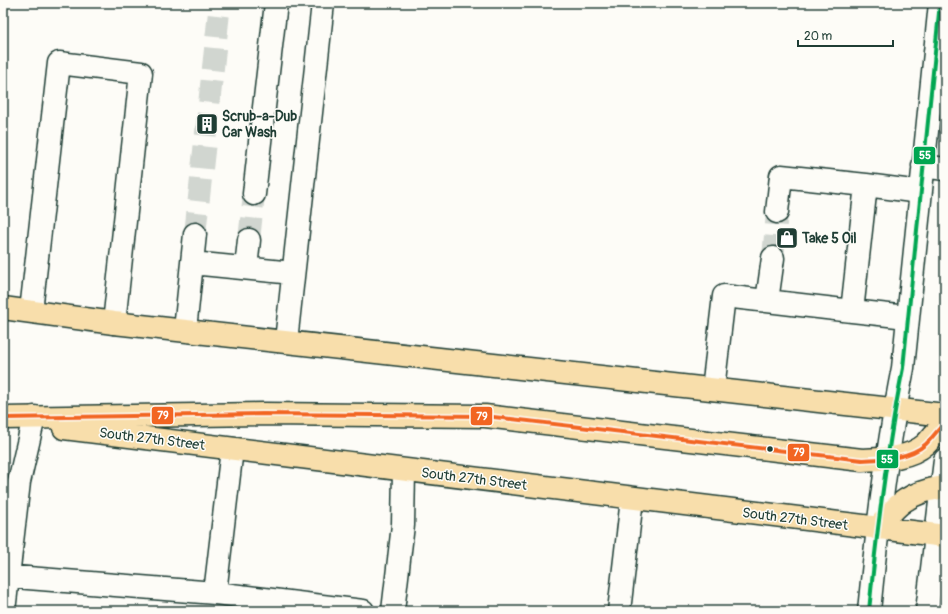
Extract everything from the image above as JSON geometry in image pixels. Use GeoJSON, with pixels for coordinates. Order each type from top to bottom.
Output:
{"type":"FeatureCollection","features":[{"type":"Feature","properties":{"kind":"main road"},"geometry":{"type":"LineString","coordinates":[[3,308],[114,323],[945,415]]}},
{"type":"Feature","properties":{"kind":"main road"},"geometry":{"type":"LineString","coordinates":[[3,418],[34,421],[263,414],[485,416],[862,460],[887,459],[907,454],[925,444],[945,422]]}},
{"type":"Feature","properties":{"kind":"main road","name":"South 27th Street"},"geometry":{"type":"LineString","coordinates":[[3,421],[34,421],[232,449],[941,536]]}},
{"type":"Feature","properties":{"kind":"main road"},"geometry":{"type":"LineString","coordinates":[[877,529],[892,510],[907,497],[943,488]]}},
{"type":"Feature","properties":{"kind":"street"},"geometry":{"type":"LineString","coordinates":[[254,194],[276,3]]}},
{"type":"Feature","properties":{"kind":"street"},"geometry":{"type":"LineString","coordinates":[[286,341],[323,3]]}},
{"type":"Feature","properties":{"kind":"street"},"geometry":{"type":"LineString","coordinates":[[869,611],[877,529],[894,409],[902,368],[940,3]]}},
{"type":"Feature","properties":{"kind":"street"},"geometry":{"type":"LineString","coordinates":[[30,312],[59,63],[141,73],[114,323]]}},
{"type":"Feature","properties":{"kind":"street"},"geometry":{"type":"LineString","coordinates":[[923,166],[945,169]]}},
{"type":"Feature","properties":{"kind":"street"},"geometry":{"type":"LineString","coordinates":[[777,212],[781,176],[920,192]]}},
{"type":"Feature","properties":{"kind":"street"},"geometry":{"type":"LineString","coordinates":[[852,311],[866,185]]}},
{"type":"Feature","properties":{"kind":"street"},"geometry":{"type":"LineString","coordinates":[[185,330],[195,234]]}},
{"type":"Feature","properties":{"kind":"street"},"geometry":{"type":"LineString","coordinates":[[246,268],[249,240]]}},
{"type":"Feature","properties":{"kind":"street"},"geometry":{"type":"LineString","coordinates":[[768,301],[773,258]]}},
{"type":"Feature","properties":{"kind":"street"},"geometry":{"type":"LineString","coordinates":[[192,262],[293,273]]}},
{"type":"Feature","properties":{"kind":"street"},"geometry":{"type":"LineString","coordinates":[[713,389],[724,296],[907,317]]}},
{"type":"Feature","properties":{"kind":"street"},"geometry":{"type":"LineString","coordinates":[[4,611],[5,576],[19,482],[34,421]]}},
{"type":"Feature","properties":{"kind":"street"},"geometry":{"type":"LineString","coordinates":[[215,592],[232,449]]}},
{"type":"Feature","properties":{"kind":"street"},"geometry":{"type":"LineString","coordinates":[[928,611],[941,536],[945,460]]}},
{"type":"Feature","properties":{"kind":"street"},"geometry":{"type":"LineString","coordinates":[[393,611],[403,526],[404,470]]}},
{"type":"Feature","properties":{"kind":"street"},"geometry":{"type":"LineString","coordinates":[[621,611],[632,499]]}},
{"type":"Feature","properties":{"kind":"street"},"geometry":{"type":"LineString","coordinates":[[5,576],[215,592],[363,611]]}},
{"type":"Feature","properties":{"kind":"tunnel"},"geometry":{"type":"LineString","coordinates":[[195,234],[220,3]]}},
{"type":"Feature","properties":{"kind":"tunnel"},"geometry":{"type":"LineString","coordinates":[[249,240],[254,194]]}},
{"type":"Feature","properties":{"kind":"tunnel"},"geometry":{"type":"LineString","coordinates":[[773,258],[777,212]]}},
{"type":"Feature","properties":{"kind":"transit line","name":"55"},"geometry":{"type":"LineString","coordinates":[[869,611],[883,489],[903,368],[940,3]]}},
{"type":"Feature","properties":{"kind":"transit line","name":"79"},"geometry":{"type":"LineString","coordinates":[[3,418],[263,414],[485,416],[862,460],[896,457],[912,453],[926,444],[945,423]]}},
{"type":"Feature","properties":{"kind":"place","name":"Scrub-a-Dub Car Wash"},"geometry":{"type":"Point","coordinates":[207,124]}},
{"type":"Feature","properties":{"kind":"place","name":"Take 5 Oil"},"geometry":{"type":"Point","coordinates":[787,238]}}]}
